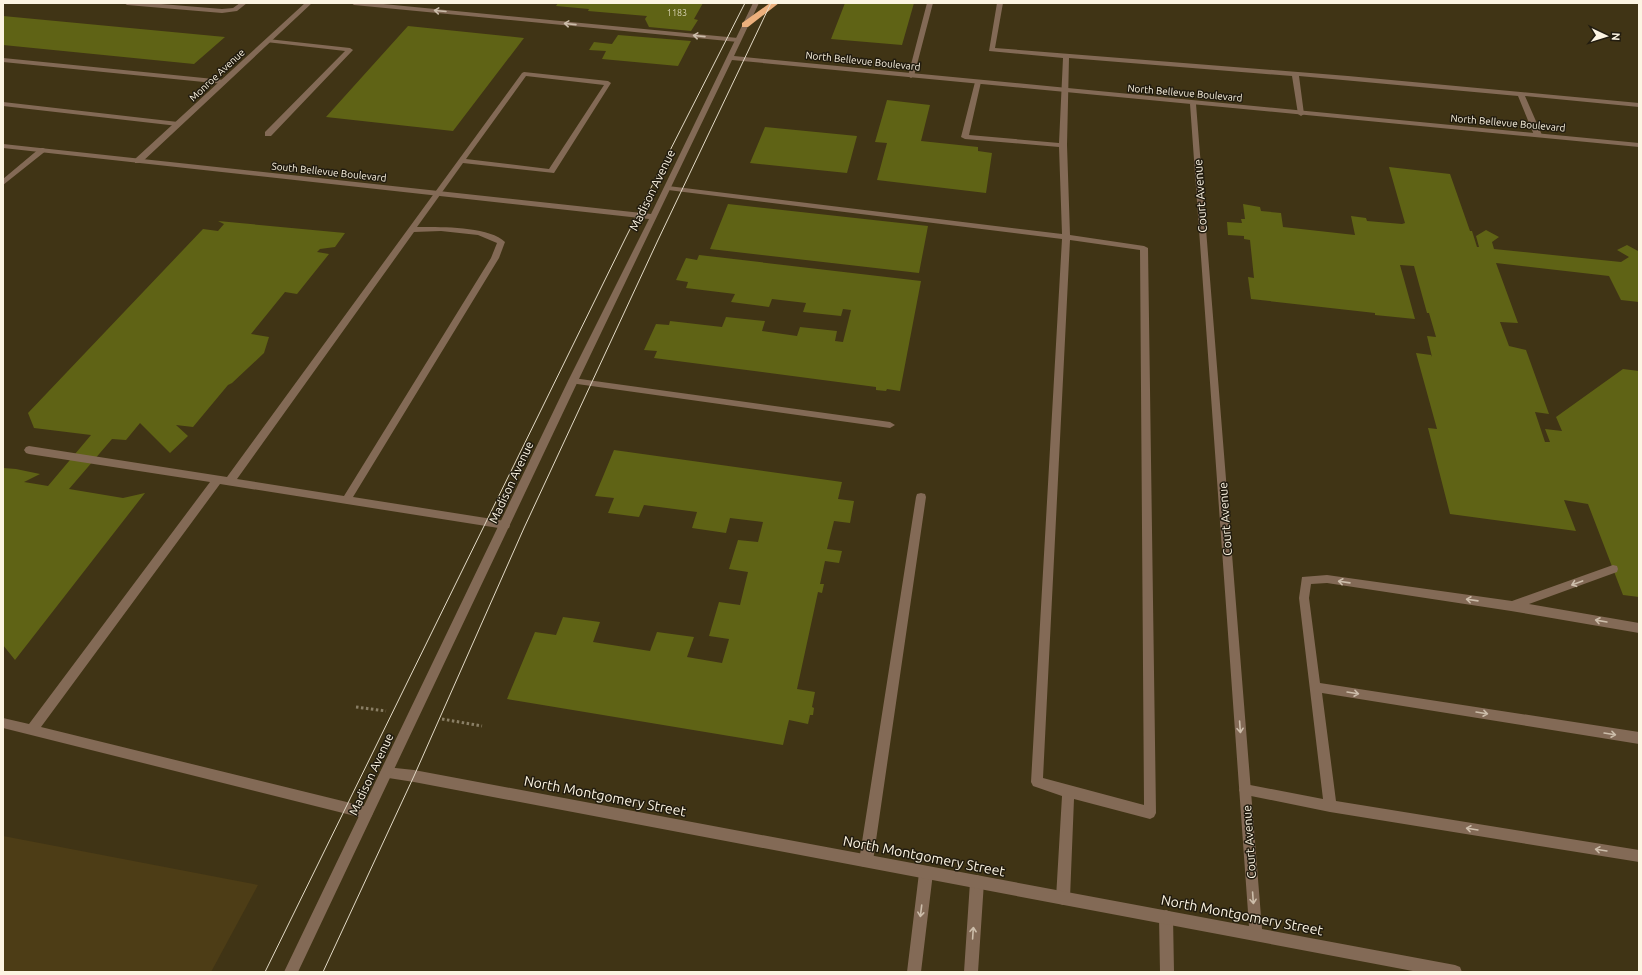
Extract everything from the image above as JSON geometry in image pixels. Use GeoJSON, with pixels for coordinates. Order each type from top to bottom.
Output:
{"type":"FeatureCollection","features":[{"type":"Feature","properties":{"kind":"highway"},"geometry":{"type":"LineString","coordinates":[[745,25],[775,3]]}},
{"type":"Feature","properties":{"kind":"street"},"geometry":{"type":"LineString","coordinates":[[126,3],[222,11],[235,10],[244,3]]}},
{"type":"Feature","properties":{"kind":"street","name":"Monroe Avenue"},"geometry":{"type":"LineString","coordinates":[[138,161],[309,3]]}},
{"type":"Feature","properties":{"kind":"street"},"geometry":{"type":"LineString","coordinates":[[354,3],[738,40]]}},
{"type":"Feature","properties":{"kind":"street","name":"Madison Avenue"},"geometry":{"type":"LineString","coordinates":[[291,972],[573,381],[668,188],[756,3]]}},
{"type":"Feature","properties":{"kind":"street"},"geometry":{"type":"LineString","coordinates":[[911,76],[930,3]]}},
{"type":"Feature","properties":{"kind":"street"},"geometry":{"type":"LineString","coordinates":[[1000,3],[991,50],[1295,74],[1639,105]]}},
{"type":"Feature","properties":{"kind":"street"},"geometry":{"type":"LineString","coordinates":[[268,41],[350,50],[268,134]]}},
{"type":"Feature","properties":{"kind":"street"},"geometry":{"type":"LineString","coordinates":[[668,188],[1066,237],[1144,248],[1150,813],[1068,792],[1036,782],[1066,237],[1064,145],[1066,56]]}},
{"type":"Feature","properties":{"kind":"street","name":"North Bellevue Boulevard"},"geometry":{"type":"LineString","coordinates":[[730,58],[1193,104],[1639,145]]}},
{"type":"Feature","properties":{"kind":"street"},"geometry":{"type":"LineString","coordinates":[[3,60],[224,82]]}},
{"type":"Feature","properties":{"kind":"street"},"geometry":{"type":"LineString","coordinates":[[230,482],[411,230],[524,74],[608,83],[551,171],[461,161]]}},
{"type":"Feature","properties":{"kind":"street"},"geometry":{"type":"LineString","coordinates":[[1295,74],[1301,114]]}},
{"type":"Feature","properties":{"kind":"street"},"geometry":{"type":"LineString","coordinates":[[978,82],[965,136],[1064,145]]}},
{"type":"Feature","properties":{"kind":"street"},"geometry":{"type":"LineString","coordinates":[[1521,95],[1538,135]]}},
{"type":"Feature","properties":{"kind":"street"},"geometry":{"type":"LineString","coordinates":[[3,104],[178,124]]}},
{"type":"Feature","properties":{"kind":"street","name":"Court Avenue"},"geometry":{"type":"LineString","coordinates":[[1193,104],[1256,934]]}},
{"type":"Feature","properties":{"kind":"street","name":"South Bellevue Boulevard"},"geometry":{"type":"LineString","coordinates":[[3,146],[653,217]]}},
{"type":"Feature","properties":{"kind":"street"},"geometry":{"type":"LineString","coordinates":[[3,183],[43,150]]}},
{"type":"Feature","properties":{"kind":"street"},"geometry":{"type":"LineString","coordinates":[[346,499],[495,258],[501,242],[479,233],[441,229],[411,230]]}},
{"type":"Feature","properties":{"kind":"street"},"geometry":{"type":"LineString","coordinates":[[573,381],[890,425]]}},
{"type":"Feature","properties":{"kind":"street"},"geometry":{"type":"LineString","coordinates":[[29,450],[505,525]]}},
{"type":"Feature","properties":{"kind":"street"},"geometry":{"type":"LineString","coordinates":[[32,729],[218,480]]}},
{"type":"Feature","properties":{"kind":"street"},"geometry":{"type":"LineString","coordinates":[[866,861],[921,497]]}},
{"type":"Feature","properties":{"kind":"street"},"geometry":{"type":"LineString","coordinates":[[1511,606],[1613,569]]}},
{"type":"Feature","properties":{"kind":"street"},"geometry":{"type":"LineString","coordinates":[[1330,806],[1304,598],[1306,580],[1327,579],[1511,606],[1639,628]]}},
{"type":"Feature","properties":{"kind":"street"},"geometry":{"type":"LineString","coordinates":[[1315,687],[1639,738]]}},
{"type":"Feature","properties":{"kind":"street"},"geometry":{"type":"LineString","coordinates":[[3,723],[367,813]]}},
{"type":"Feature","properties":{"kind":"street","name":"North Montgomery Street"},"geometry":{"type":"LineString","coordinates":[[386,772],[414,776],[1455,972]]}},
{"type":"Feature","properties":{"kind":"street"},"geometry":{"type":"LineString","coordinates":[[1245,790],[1330,806],[1639,856]]}},
{"type":"Feature","properties":{"kind":"street"},"geometry":{"type":"LineString","coordinates":[[1063,898],[1068,792]]}},
{"type":"Feature","properties":{"kind":"street"},"geometry":{"type":"LineString","coordinates":[[914,972],[926,873]]}},
{"type":"Feature","properties":{"kind":"street"},"geometry":{"type":"LineString","coordinates":[[971,972],[977,882]]}},
{"type":"Feature","properties":{"kind":"street"},"geometry":{"type":"LineString","coordinates":[[1166,917],[1167,972]]}},
{"type":"Feature","properties":{"kind":"shaded area"},"geometry":{"type":"Polygon","coordinates":[[[3,836],[258,885],[211,972],[3,972],[3,836]]]}},
{"type":"Feature","properties":{"kind":"building"},"geometry":{"type":"Polygon","coordinates":[[[558,3],[703,3],[694,19],[698,20],[691,31],[649,27],[645,19],[647,16],[588,11],[589,9],[556,6],[558,3]]]}},
{"type":"Feature","properties":{"kind":"building"},"geometry":{"type":"Polygon","coordinates":[[[845,3],[914,3],[902,45],[831,39],[845,3]]]}},
{"type":"Feature","properties":{"kind":"building"},"geometry":{"type":"Polygon","coordinates":[[[3,16],[225,37],[194,64],[3,45],[3,16]]]}},
{"type":"Feature","properties":{"kind":"building"},"geometry":{"type":"Polygon","coordinates":[[[408,26],[524,38],[453,131],[326,117],[408,26]]]}},
{"type":"Feature","properties":{"kind":"building"},"geometry":{"type":"Polygon","coordinates":[[[618,35],[691,41],[678,66],[602,59],[606,51],[589,50],[594,42],[612,44],[618,35]]]}},
{"type":"Feature","properties":{"kind":"building"},"geometry":{"type":"Polygon","coordinates":[[[887,100],[930,105],[921,141],[978,147],[978,151],[992,153],[986,193],[877,180],[887,143],[875,142],[887,100]]]}},
{"type":"Feature","properties":{"kind":"building"},"geometry":{"type":"Polygon","coordinates":[[[765,127],[857,136],[847,173],[750,163],[765,127]]]}},
{"type":"Feature","properties":{"kind":"building"},"geometry":{"type":"Polygon","coordinates":[[[1389,167],[1450,174],[1477,247],[1479,247],[1476,236],[1486,230],[1499,237],[1492,242],[1494,249],[1621,262],[1629,257],[1617,250],[1627,245],[1638,251],[1639,250],[1639,302],[1621,300],[1609,276],[1496,263],[1518,323],[1500,322],[1509,346],[1526,350],[1549,414],[1535,412],[1545,442],[1550,442],[1545,429],[1562,431],[1556,417],[1623,369],[1639,371],[1639,597],[1623,595],[1588,504],[1564,500],[1576,531],[1450,514],[1428,428],[1437,429],[1416,353],[1431,355],[1432,357],[1427,336],[1436,337],[1429,313],[1427,313],[1414,266],[1400,265],[1415,319],[1251,299],[1248,277],[1254,278],[1250,240],[1244,239],[1244,236],[1228,235],[1227,222],[1242,223],[1241,219],[1245,219],[1243,204],[1260,207],[1261,211],[1281,213],[1283,227],[1355,235],[1351,216],[1366,218],[1367,221],[1402,224],[1405,223],[1389,167]]]}},
{"type":"Feature","properties":{"kind":"building"},"geometry":{"type":"Polygon","coordinates":[[[728,204],[928,226],[919,273],[710,249],[728,204]]]}},
{"type":"Feature","properties":{"kind":"building"},"geometry":{"type":"Polygon","coordinates":[[[218,221],[345,233],[335,247],[320,249],[317,252],[329,254],[297,294],[285,292],[251,334],[269,337],[264,353],[228,385],[193,427],[176,425],[188,436],[170,453],[140,423],[126,440],[112,439],[69,489],[123,498],[145,493],[15,660],[3,645],[3,468],[40,474],[24,482],[48,486],[91,435],[34,428],[28,413],[203,229],[218,231],[224,224],[218,221]]]}},
{"type":"Feature","properties":{"kind":"building"},"geometry":{"type":"Polygon","coordinates":[[[699,255],[921,281],[900,391],[887,389],[886,391],[876,390],[876,387],[654,358],[657,351],[644,350],[656,324],[669,325],[670,321],[722,327],[726,317],[765,321],[762,331],[797,336],[800,327],[837,331],[835,341],[843,342],[851,310],[843,309],[841,316],[803,312],[806,303],[772,299],[769,307],[731,302],[735,294],[686,288],[688,282],[676,280],[686,258],[697,260],[699,255]]]}},
{"type":"Feature","properties":{"kind":"building"},"geometry":{"type":"Polygon","coordinates":[[[614,450],[842,482],[838,499],[854,501],[850,523],[834,521],[827,549],[842,551],[839,563],[825,561],[820,584],[824,584],[822,593],[818,592],[797,689],[815,692],[812,707],[814,708],[813,715],[810,715],[808,724],[789,720],[783,745],[507,699],[535,632],[556,635],[563,617],[600,622],[593,642],[650,651],[657,632],[694,637],[687,657],[722,663],[729,639],[709,636],[719,602],[740,605],[748,572],[729,569],[738,540],[758,542],[763,522],[730,518],[726,533],[692,528],[697,512],[644,505],[639,517],[608,513],[614,498],[595,496],[614,450]]]}},
{"type":"Feature","properties":{"kind":"tram line"},"geometry":{"type":"LineString","coordinates":[[265,972],[626,237],[745,3]]}},
{"type":"Feature","properties":{"kind":"tram line"},"geometry":{"type":"LineString","coordinates":[[323,972],[414,776],[524,528],[658,240],[771,3]]}}]}
